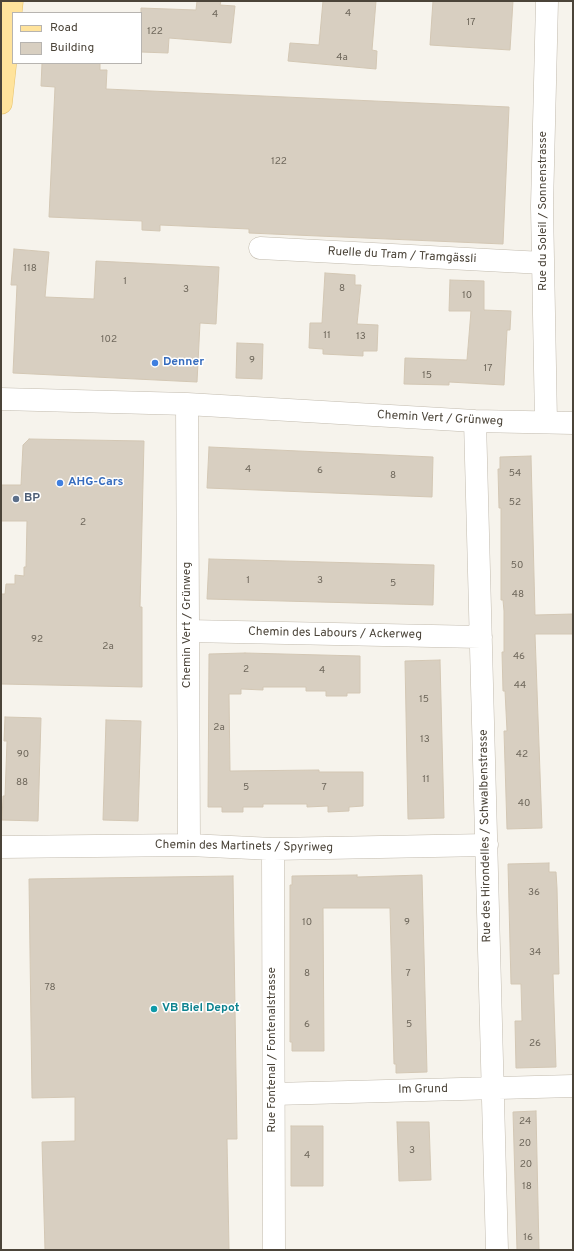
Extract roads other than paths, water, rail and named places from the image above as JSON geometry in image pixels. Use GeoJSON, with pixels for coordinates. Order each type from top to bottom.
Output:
{"type":"FeatureCollection","features":[{"type":"Feature","properties":{"kind":"main road"},"geometry":{"type":"LineString","coordinates":[[1,102],[12,1]]}},
{"type":"Feature","properties":{"kind":"street","name":"Rue du Soleil / Sonnenstrasse"},"geometry":{"type":"LineString","coordinates":[[546,422],[542,206],[547,1]]}},
{"type":"Feature","properties":{"kind":"street","name":"Ruelle du Tram / Tramgässli"},"geometry":{"type":"LineString","coordinates":[[260,248],[543,263]]}},
{"type":"Feature","properties":{"kind":"street","name":"Chemin Vert / Grünweg"},"geometry":{"type":"LineString","coordinates":[[1,399],[187,404],[475,422],[573,423]]}},
{"type":"Feature","properties":{"kind":"street","name":"Chemin Vert / Grünweg"},"geometry":{"type":"LineString","coordinates":[[187,404],[189,845]]}},
{"type":"Feature","properties":{"kind":"street","name":"Rue des Hirondelles / Schwalbenstrasse"},"geometry":{"type":"LineString","coordinates":[[475,422],[497,1250]]}},
{"type":"Feature","properties":{"kind":"street","name":"Chemin des Labours / Ackerweg"},"geometry":{"type":"LineString","coordinates":[[188,631],[481,637]]}},
{"type":"Feature","properties":{"kind":"street","name":"Chemin des Martinets / Spyriweg"},"geometry":{"type":"LineString","coordinates":[[1,847],[189,845],[273,849],[487,845]]}},
{"type":"Feature","properties":{"kind":"street","name":"Rue Fontenal / Fontenalstrasse"},"geometry":{"type":"LineString","coordinates":[[273,849],[274,1250]]}},
{"type":"Feature","properties":{"kind":"street","name":"Im Grund"},"geometry":{"type":"LineString","coordinates":[[274,1094],[573,1086]]}},
{"type":"Feature","properties":{"kind":"place","name":"Denner"},"geometry":{"type":"Point","coordinates":[155,363]}},
{"type":"Feature","properties":{"kind":"place","name":"AHG-Cars"},"geometry":{"type":"Point","coordinates":[60,483]}},
{"type":"Feature","properties":{"kind":"place","name":"BP"},"geometry":{"type":"Point","coordinates":[16,499]}},
{"type":"Feature","properties":{"kind":"place","name":"VB Biel Depot"},"geometry":{"type":"Point","coordinates":[154,1009]}}]}
